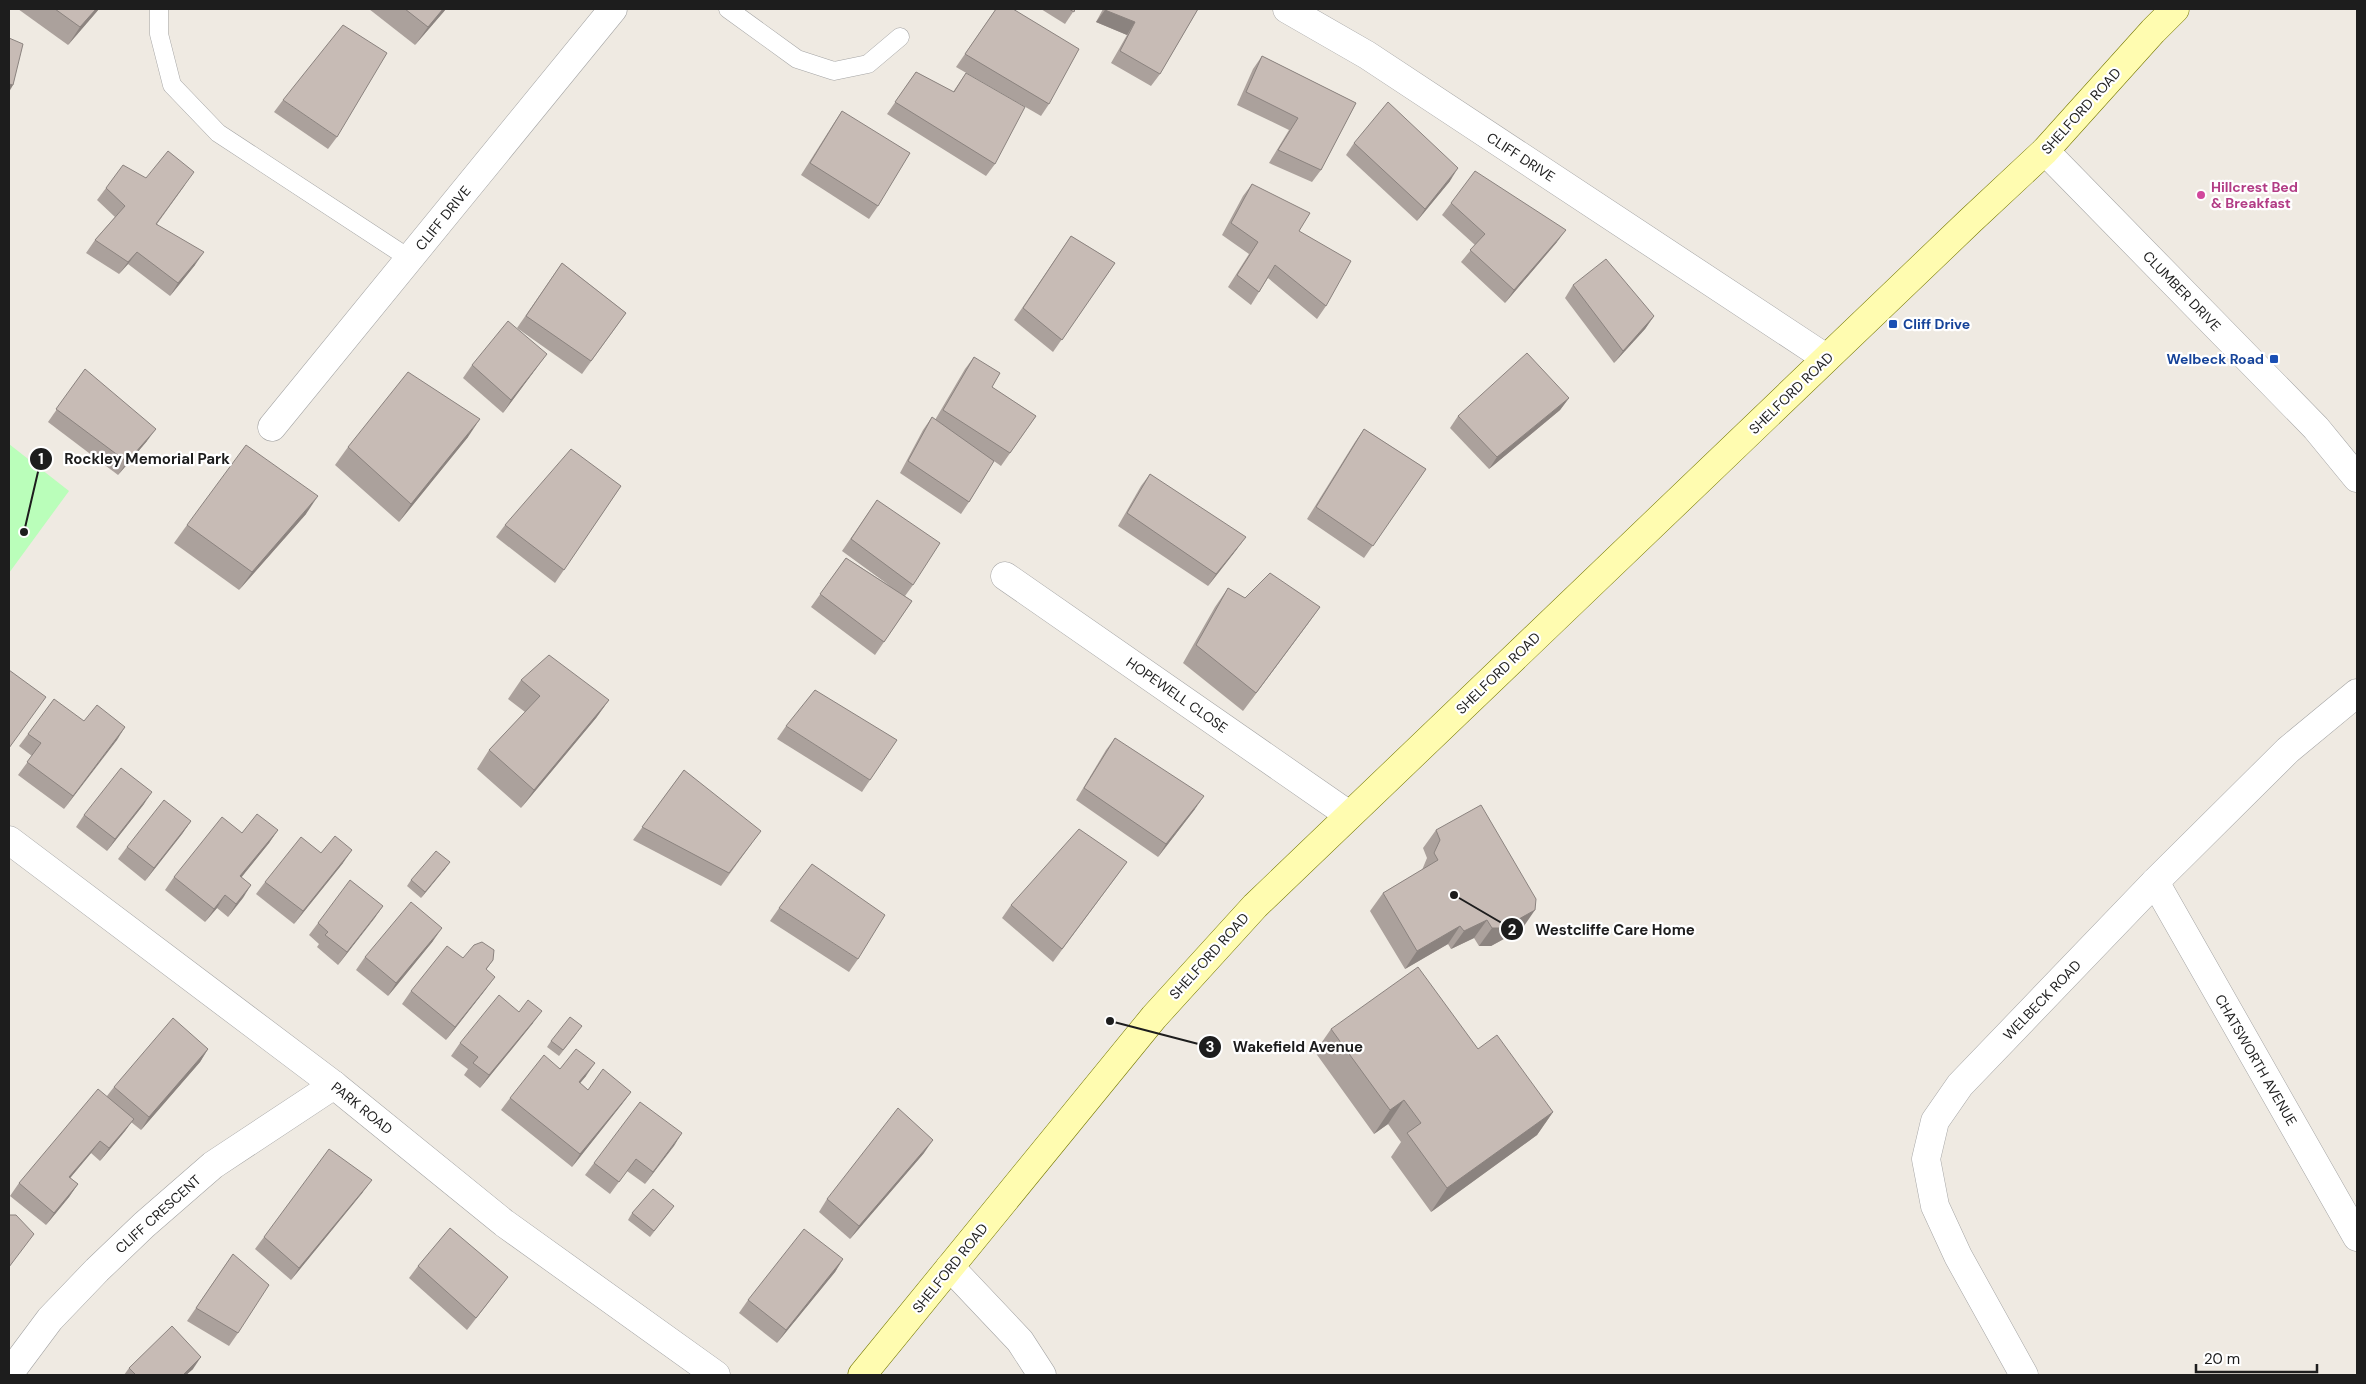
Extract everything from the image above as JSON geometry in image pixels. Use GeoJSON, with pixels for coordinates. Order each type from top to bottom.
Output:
{"type":"FeatureCollection","features":[{"type":"Feature","properties":{"kind":"street","name":"CLIFF DRIVE"},"geometry":{"type":"LineString","coordinates":[[272,427],[613,9]]}},
{"type":"Feature","properties":{"kind":"street","name":"CLIFF DRIVE"},"geometry":{"type":"LineString","coordinates":[[1288,9],[1367,55],[1826,358]]}},
{"type":"Feature","properties":{"kind":"street","name":"SHELFORD ROAD"},"geometry":{"type":"LineString","coordinates":[[862,1375],[1154,1017],[1255,906],[1826,358],[2045,151],[2175,9]]}},
{"type":"Feature","properties":{"kind":"street","name":"CLUMBER DRIVE"},"geometry":{"type":"LineString","coordinates":[[2045,151],[2316,428],[2357,478]]}},
{"type":"Feature","properties":{"kind":"street","name":"HOPEWELL CLOSE"},"geometry":{"type":"LineString","coordinates":[[1005,576],[1349,815]]}},
{"type":"Feature","properties":{"kind":"street","name":"WELBECK ROAD"},"geometry":{"type":"LineString","coordinates":[[2024,1375],[1958,1256],[1935,1206],[1926,1159],[1934,1121],[1960,1085],[2155,882],[2288,750],[2357,693]]}},
{"type":"Feature","properties":{"kind":"street","name":"PARK ROAD"},"geometry":{"type":"LineString","coordinates":[[9,840],[334,1085],[504,1223],[716,1375]]}},
{"type":"Feature","properties":{"kind":"street","name":"CHATSWORTH AVENUE"},"geometry":{"type":"LineString","coordinates":[[2155,882],[2357,1237]]}},
{"type":"Feature","properties":{"kind":"street","name":"CLIFF CRESCENT"},"geometry":{"type":"LineString","coordinates":[[9,1374],[50,1319],[144,1225],[213,1165],[334,1085]]}},
{"type":"Feature","properties":{"kind":"street"},"geometry":{"type":"LineString","coordinates":[[950,1267],[1020,1342],[1042,1375]]}},
{"type":"Feature","properties":{"kind":"lane"},"geometry":{"type":"LineString","coordinates":[[159,9],[159,34],[172,85],[218,133],[410,259]]}},
{"type":"Feature","properties":{"kind":"lane"},"geometry":{"type":"LineString","coordinates":[[728,9],[797,59],[834,71],[868,64],[900,37]]}},
{"type":"Feature","properties":{"kind":"green space"},"geometry":{"type":"Polygon","coordinates":[[[9,444],[69,491],[9,573],[9,444]]]}},
{"type":"Feature","properties":{"kind":"building"},"geometry":{"type":"Polygon","coordinates":[[[55,9],[96,9],[80,27],[55,9]]]}},
{"type":"Feature","properties":{"kind":"building"},"geometry":{"type":"Polygon","coordinates":[[[405,9],[443,9],[428,27],[405,9]]]}},
{"type":"Feature","properties":{"kind":"building"},"geometry":{"type":"Polygon","coordinates":[[[996,9],[1013,9],[1079,49],[1049,104],[965,54],[996,9]]]}},
{"type":"Feature","properties":{"kind":"building"},"geometry":{"type":"Polygon","coordinates":[[[1105,9],[1198,9],[1160,74],[1120,51],[1135,22],[1105,9]]]}},
{"type":"Feature","properties":{"kind":"building"},"geometry":{"type":"Polygon","coordinates":[[[343,25],[387,53],[337,137],[283,100],[343,25]]]}},
{"type":"Feature","properties":{"kind":"building"},"geometry":{"type":"Polygon","coordinates":[[[9,38],[23,44],[13,85],[9,84],[9,38]]]}},
{"type":"Feature","properties":{"kind":"building"},"geometry":{"type":"Polygon","coordinates":[[[1262,56],[1356,103],[1321,170],[1278,150],[1298,118],[1246,92],[1262,56]]]}},
{"type":"Feature","properties":{"kind":"building"},"geometry":{"type":"Polygon","coordinates":[[[916,72],[954,92],[966,73],[1025,107],[995,164],[895,102],[916,72]]]}},
{"type":"Feature","properties":{"kind":"building"},"geometry":{"type":"Polygon","coordinates":[[[1388,102],[1458,168],[1425,209],[1354,143],[1388,102]]]}},
{"type":"Feature","properties":{"kind":"building"},"geometry":{"type":"Polygon","coordinates":[[[842,111],[910,153],[878,206],[810,163],[842,111]]]}},
{"type":"Feature","properties":{"kind":"building"},"geometry":{"type":"Polygon","coordinates":[[[168,151],[194,172],[156,224],[204,252],[178,283],[137,252],[128,262],[95,240],[125,206],[106,188],[123,165],[146,178],[168,151]]]}},
{"type":"Feature","properties":{"kind":"building"},"geometry":{"type":"Polygon","coordinates":[[[1475,171],[1566,230],[1514,290],[1470,250],[1485,234],[1451,203],[1475,171]]]}},
{"type":"Feature","properties":{"kind":"building"},"geometry":{"type":"Polygon","coordinates":[[[1252,184],[1310,213],[1299,231],[1351,261],[1326,306],[1275,265],[1259,292],[1237,275],[1258,242],[1231,223],[1252,184]]]}},
{"type":"Feature","properties":{"kind":"building"},"geometry":{"type":"Polygon","coordinates":[[[1071,236],[1115,263],[1062,340],[1023,308],[1071,236]]]}},
{"type":"Feature","properties":{"kind":"building"},"geometry":{"type":"Polygon","coordinates":[[[1606,259],[1654,316],[1623,351],[1573,285],[1606,259]]]}},
{"type":"Feature","properties":{"kind":"building"},"geometry":{"type":"Polygon","coordinates":[[[562,263],[626,313],[591,361],[526,316],[562,263]]]}},
{"type":"Feature","properties":{"kind":"building"},"geometry":{"type":"Polygon","coordinates":[[[508,321],[547,354],[511,400],[472,365],[508,321]]]}},
{"type":"Feature","properties":{"kind":"building"},"geometry":{"type":"Polygon","coordinates":[[[1527,353],[1569,398],[1497,457],[1458,416],[1527,353]]]}},
{"type":"Feature","properties":{"kind":"building"},"geometry":{"type":"Polygon","coordinates":[[[974,357],[1000,373],[992,387],[1036,416],[1010,453],[943,410],[974,357]]]}},
{"type":"Feature","properties":{"kind":"building"},"geometry":{"type":"Polygon","coordinates":[[[85,369],[156,429],[127,462],[56,409],[85,369]]]}},
{"type":"Feature","properties":{"kind":"building"},"geometry":{"type":"Polygon","coordinates":[[[408,372],[480,419],[411,504],[348,447],[408,372]]]}},
{"type":"Feature","properties":{"kind":"building"},"geometry":{"type":"Polygon","coordinates":[[[932,417],[994,461],[969,502],[908,461],[932,417]]]}},
{"type":"Feature","properties":{"kind":"building"},"geometry":{"type":"Polygon","coordinates":[[[1364,429],[1426,469],[1373,546],[1316,507],[1364,429]]]}},
{"type":"Feature","properties":{"kind":"building"},"geometry":{"type":"Polygon","coordinates":[[[246,445],[318,496],[252,572],[187,525],[246,445]]]}},
{"type":"Feature","properties":{"kind":"building"},"geometry":{"type":"Polygon","coordinates":[[[571,449],[621,486],[564,570],[505,525],[571,449]]]}},
{"type":"Feature","properties":{"kind":"building"},"geometry":{"type":"Polygon","coordinates":[[[1150,474],[1246,537],[1216,574],[1127,513],[1150,474]]]}},
{"type":"Feature","properties":{"kind":"building"},"geometry":{"type":"Polygon","coordinates":[[[877,500],[940,543],[913,585],[851,539],[877,500]]]}},
{"type":"Feature","properties":{"kind":"building"},"geometry":{"type":"Polygon","coordinates":[[[846,558],[912,601],[884,642],[820,594],[846,558]]]}},
{"type":"Feature","properties":{"kind":"building"},"geometry":{"type":"Polygon","coordinates":[[[1270,573],[1320,607],[1256,693],[1196,645],[1228,588],[1245,598],[1270,573]]]}},
{"type":"Feature","properties":{"kind":"building"},"geometry":{"type":"Polygon","coordinates":[[[549,655],[609,700],[534,790],[489,750],[540,696],[521,680],[549,655]]]}},
{"type":"Feature","properties":{"kind":"building"},"geometry":{"type":"Polygon","coordinates":[[[9,670],[46,697],[9,748],[9,670]]]}},
{"type":"Feature","properties":{"kind":"building"},"geometry":{"type":"Polygon","coordinates":[[[815,690],[897,740],[870,780],[786,726],[815,690]]]}},
{"type":"Feature","properties":{"kind":"building"},"geometry":{"type":"Polygon","coordinates":[[[54,699],[84,721],[97,705],[125,727],[73,796],[27,762],[41,743],[28,734],[54,699]]]}},
{"type":"Feature","properties":{"kind":"building"},"geometry":{"type":"Polygon","coordinates":[[[1115,738],[1204,796],[1166,844],[1084,788],[1115,738]]]}},
{"type":"Feature","properties":{"kind":"building"},"geometry":{"type":"Polygon","coordinates":[[[121,768],[152,792],[115,839],[84,815],[121,768]]]}},
{"type":"Feature","properties":{"kind":"building"},"geometry":{"type":"Polygon","coordinates":[[[684,770],[761,831],[729,873],[642,827],[684,770]]]}},
{"type":"Feature","properties":{"kind":"building"},"geometry":{"type":"Polygon","coordinates":[[[164,800],[191,821],[154,868],[127,847],[164,800]]]}},
{"type":"Feature","properties":{"kind":"building"},"geometry":{"type":"Polygon","coordinates":[[[1481,805],[1536,899],[1535,910],[1503,928],[1492,928],[1487,920],[1464,931],[1460,926],[1417,951],[1383,893],[1438,860],[1434,853],[1440,840],[1436,830],[1481,805]]]}},
{"type":"Feature","properties":{"kind":"building"},"geometry":{"type":"Polygon","coordinates":[[[257,814],[278,830],[240,876],[251,885],[236,904],[225,895],[214,909],[174,877],[222,817],[242,833],[257,814]]]}},
{"type":"Feature","properties":{"kind":"building"},"geometry":{"type":"Polygon","coordinates":[[[1079,829],[1127,862],[1062,949],[1011,905],[1079,829]]]}},
{"type":"Feature","properties":{"kind":"building"},"geometry":{"type":"Polygon","coordinates":[[[335,836],[352,850],[303,911],[265,882],[301,837],[321,853],[335,836]]]}},
{"type":"Feature","properties":{"kind":"building"},"geometry":{"type":"Polygon","coordinates":[[[436,851],[450,862],[425,892],[411,880],[436,851]]]}},
{"type":"Feature","properties":{"kind":"building"},"geometry":{"type":"Polygon","coordinates":[[[812,864],[885,915],[858,959],[779,908],[812,864]]]}},
{"type":"Feature","properties":{"kind":"building"},"geometry":{"type":"Polygon","coordinates":[[[350,880],[383,906],[347,952],[325,935],[328,932],[318,923],[350,880]]]}},
{"type":"Feature","properties":{"kind":"building"},"geometry":{"type":"Polygon","coordinates":[[[411,902],[442,928],[396,983],[365,957],[411,902]]]}},
{"type":"Feature","properties":{"kind":"building"},"geometry":{"type":"Polygon","coordinates":[[[482,942],[494,950],[493,960],[486,969],[495,977],[455,1027],[411,991],[447,946],[463,958],[474,945],[482,942]]]}},
{"type":"Feature","properties":{"kind":"building"},"geometry":{"type":"Polygon","coordinates":[[[1418,967],[1478,1049],[1497,1035],[1553,1112],[1447,1188],[1407,1133],[1421,1123],[1404,1100],[1390,1110],[1331,1029],[1418,967]]]}},
{"type":"Feature","properties":{"kind":"building"},"geometry":{"type":"Polygon","coordinates":[[[499,995],[519,1012],[528,1000],[542,1011],[489,1075],[473,1063],[478,1057],[460,1043],[499,995]]]}},
{"type":"Feature","properties":{"kind":"building"},"geometry":{"type":"Polygon","coordinates":[[[570,1017],[582,1026],[563,1050],[551,1041],[570,1017]]]}},
{"type":"Feature","properties":{"kind":"building"},"geometry":{"type":"Polygon","coordinates":[[[173,1018],[208,1049],[149,1117],[114,1087],[173,1018]]]}},
{"type":"Feature","properties":{"kind":"building"},"geometry":{"type":"Polygon","coordinates":[[[576,1049],[595,1063],[579,1082],[588,1090],[603,1069],[631,1092],[580,1154],[510,1098],[544,1055],[560,1069],[576,1049]]]}},
{"type":"Feature","properties":{"kind":"building"},"geometry":{"type":"Polygon","coordinates":[[[98,1089],[134,1119],[109,1148],[100,1141],[69,1177],[78,1184],[54,1213],[19,1183],[98,1089]]]}},
{"type":"Feature","properties":{"kind":"building"},"geometry":{"type":"Polygon","coordinates":[[[640,1102],[682,1133],[653,1172],[636,1159],[619,1182],[594,1163],[640,1102]]]}},
{"type":"Feature","properties":{"kind":"building"},"geometry":{"type":"Polygon","coordinates":[[[898,1108],[933,1140],[859,1226],[827,1199],[898,1108]]]}},
{"type":"Feature","properties":{"kind":"building"},"geometry":{"type":"Polygon","coordinates":[[[329,1149],[372,1180],[299,1268],[264,1237],[329,1149]]]}},
{"type":"Feature","properties":{"kind":"building"},"geometry":{"type":"Polygon","coordinates":[[[653,1189],[674,1206],[654,1231],[632,1213],[653,1189]]]}},
{"type":"Feature","properties":{"kind":"building"},"geometry":{"type":"Polygon","coordinates":[[[9,1215],[16,1215],[34,1234],[9,1267],[9,1215]]]}},
{"type":"Feature","properties":{"kind":"building"},"geometry":{"type":"Polygon","coordinates":[[[450,1228],[508,1277],[476,1318],[418,1266],[450,1228]]]}},
{"type":"Feature","properties":{"kind":"building"},"geometry":{"type":"Polygon","coordinates":[[[804,1229],[843,1259],[786,1330],[748,1300],[804,1229]]]}},
{"type":"Feature","properties":{"kind":"building"},"geometry":{"type":"Polygon","coordinates":[[[233,1254],[269,1285],[238,1333],[196,1308],[233,1254]]]}},
{"type":"Feature","properties":{"kind":"building"},"geometry":{"type":"Polygon","coordinates":[[[172,1326],[201,1357],[183,1375],[136,1375],[129,1368],[172,1326]]]}},
{"type":"Feature","properties":{"kind":"place","name":"Hillcrest Bed & Breakfast"},"geometry":{"type":"Point","coordinates":[2201,195]}},
{"type":"Feature","properties":{"kind":"place","name":"Cliff Drive"},"geometry":{"type":"Point","coordinates":[1893,324]}},
{"type":"Feature","properties":{"kind":"place","name":"Welbeck Road"},"geometry":{"type":"Point","coordinates":[2274,359]}},
{"type":"Feature","properties":{"kind":"place","name":"Rockley Memorial Park"},"geometry":{"type":"Point","coordinates":[24,532]}},
{"type":"Feature","properties":{"kind":"place","name":"Westcliffe Care Home"},"geometry":{"type":"Point","coordinates":[1454,895]}},
{"type":"Feature","properties":{"kind":"place","name":"Wakefield Avenue"},"geometry":{"type":"Point","coordinates":[1110,1021]}}]}
